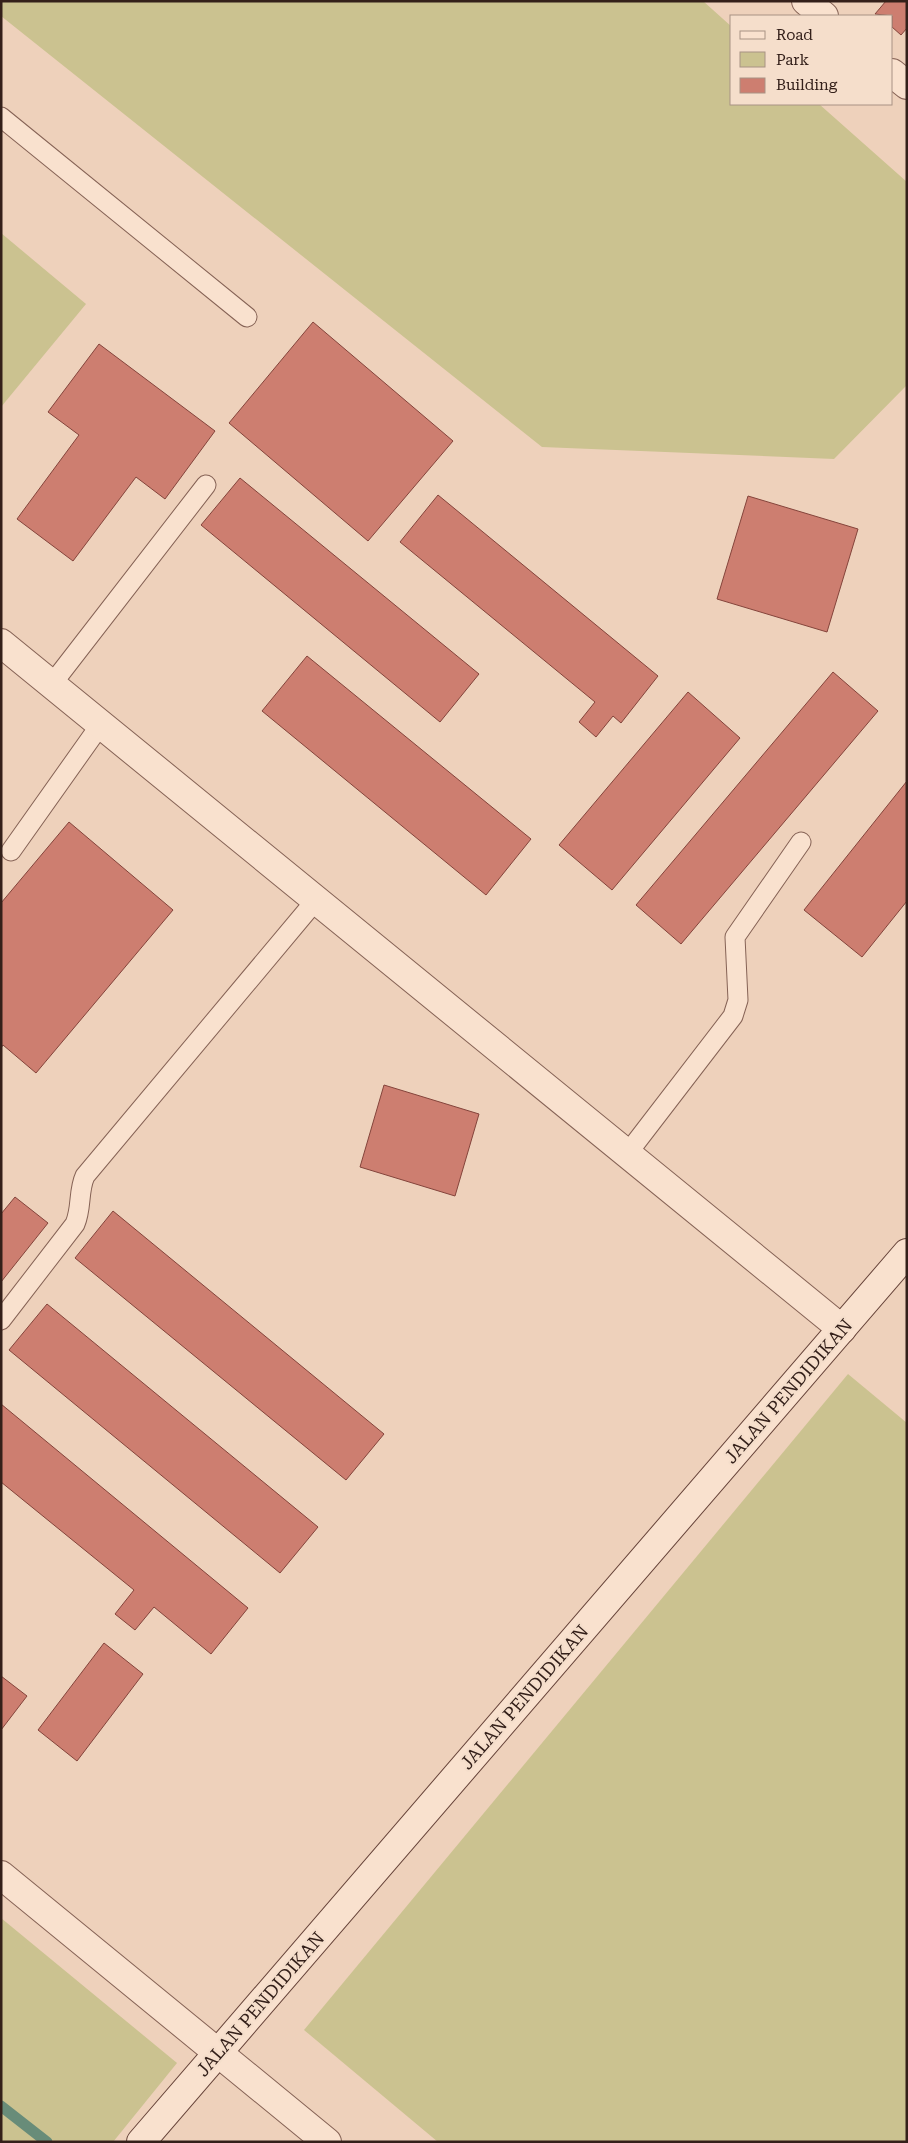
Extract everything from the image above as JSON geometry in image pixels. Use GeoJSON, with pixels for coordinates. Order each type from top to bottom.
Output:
{"type":"FeatureCollection","features":[{"type":"Feature","properties":{"kind":"street"},"geometry":{"type":"LineString","coordinates":[[806,1],[823,15]]}},
{"type":"Feature","properties":{"kind":"street"},"geometry":{"type":"LineString","coordinates":[[893,74],[907,85]]}},
{"type":"Feature","properties":{"kind":"street"},"geometry":{"type":"LineString","coordinates":[[1,643],[842,1329]]}},
{"type":"Feature","properties":{"kind":"street","name":"JALAN PENDIDIKAN"},"geometry":{"type":"LineString","coordinates":[[141,2142],[907,1253]]}},
{"type":"Feature","properties":{"kind":"street"},"geometry":{"type":"LineString","coordinates":[[1,1875],[219,2051],[328,2142]]}},
{"type":"Feature","properties":{"kind":"lane"},"geometry":{"type":"LineString","coordinates":[[1,117],[246,317]]}},
{"type":"Feature","properties":{"kind":"lane"},"geometry":{"type":"LineString","coordinates":[[52,684],[206,485]]}},
{"type":"Feature","properties":{"kind":"lane"},"geometry":{"type":"LineString","coordinates":[[11,852],[101,724]]}},
{"type":"Feature","properties":{"kind":"lane"},"geometry":{"type":"LineString","coordinates":[[627,1154],[733,1016],[738,1000],[735,937],[801,842]]}},
{"type":"Feature","properties":{"kind":"lane"},"geometry":{"type":"LineString","coordinates":[[1,1320],[76,1224],[81,1205],[80,1186],[85,1176],[316,900]]}},
{"type":"Feature","properties":{"kind":"green space"},"geometry":{"type":"Polygon","coordinates":[[[1,1],[703,1],[730,25],[730,105],[820,105],[907,182],[907,385],[834,459],[542,447],[1,16],[1,1]]]}},
{"type":"Feature","properties":{"kind":"green space"},"geometry":{"type":"Polygon","coordinates":[[[1,233],[86,304],[1,407],[1,233]]]}},
{"type":"Feature","properties":{"kind":"green space"},"geometry":{"type":"Polygon","coordinates":[[[848,1374],[907,1423],[907,2142],[438,2142],[304,2030],[848,1374]]]}},
{"type":"Feature","properties":{"kind":"green space"},"geometry":{"type":"Polygon","coordinates":[[[1,1918],[177,2063],[113,2142],[1,2142],[1,1918]]]}},
{"type":"Feature","properties":{"kind":"building"},"geometry":{"type":"Polygon","coordinates":[[[886,1],[907,1],[907,28],[901,35],[893,28],[893,15],[875,14],[886,1]]]}},
{"type":"Feature","properties":{"kind":"building"},"geometry":{"type":"Polygon","coordinates":[[[313,322],[453,441],[368,541],[229,423],[313,322]]]}},
{"type":"Feature","properties":{"kind":"building"},"geometry":{"type":"Polygon","coordinates":[[[99,344],[215,431],[165,499],[136,477],[73,561],[17,519],[79,435],[48,412],[99,344]]]}},
{"type":"Feature","properties":{"kind":"building"},"geometry":{"type":"Polygon","coordinates":[[[240,478],[479,674],[440,722],[201,525],[240,478]]]}},
{"type":"Feature","properties":{"kind":"building"},"geometry":{"type":"Polygon","coordinates":[[[438,495],[658,676],[621,723],[613,716],[596,737],[579,722],[595,702],[400,542],[438,495]]]}},
{"type":"Feature","properties":{"kind":"building"},"geometry":{"type":"Polygon","coordinates":[[[748,496],[858,529],[827,632],[717,599],[748,496]]]}},
{"type":"Feature","properties":{"kind":"building"},"geometry":{"type":"Polygon","coordinates":[[[307,656],[531,839],[486,895],[262,711],[307,656]]]}},
{"type":"Feature","properties":{"kind":"building"},"geometry":{"type":"Polygon","coordinates":[[[833,672],[878,711],[681,944],[636,905],[833,672]]]}},
{"type":"Feature","properties":{"kind":"building"},"geometry":{"type":"Polygon","coordinates":[[[688,692],[740,738],[612,890],[559,845],[688,692]]]}},
{"type":"Feature","properties":{"kind":"building"},"geometry":{"type":"Polygon","coordinates":[[[907,781],[907,901],[862,957],[804,910],[907,781]]]}},
{"type":"Feature","properties":{"kind":"building"},"geometry":{"type":"Polygon","coordinates":[[[69,822],[173,910],[36,1073],[3,1045],[1,1048],[1,903],[69,822]]]}},
{"type":"Feature","properties":{"kind":"building"},"geometry":{"type":"Polygon","coordinates":[[[384,1085],[479,1114],[455,1196],[360,1167],[384,1085]]]}},
{"type":"Feature","properties":{"kind":"building"},"geometry":{"type":"Polygon","coordinates":[[[15,1197],[48,1223],[1,1282],[1,1214],[15,1197]]]}},
{"type":"Feature","properties":{"kind":"building"},"geometry":{"type":"Polygon","coordinates":[[[113,1211],[384,1434],[346,1480],[75,1258],[113,1211]]]}},
{"type":"Feature","properties":{"kind":"building"},"geometry":{"type":"Polygon","coordinates":[[[47,1304],[318,1527],[280,1573],[9,1350],[47,1304]]]}},
{"type":"Feature","properties":{"kind":"building"},"geometry":{"type":"Polygon","coordinates":[[[1,1404],[248,1608],[211,1654],[154,1607],[135,1630],[115,1614],[134,1590],[1,1482],[1,1404]]]}},
{"type":"Feature","properties":{"kind":"building"},"geometry":{"type":"Polygon","coordinates":[[[104,1643],[143,1674],[77,1761],[38,1730],[104,1643]]]}},
{"type":"Feature","properties":{"kind":"building"},"geometry":{"type":"Polygon","coordinates":[[[1,1676],[27,1696],[1,1730],[1,1676]]]}},
{"type":"Feature","properties":{"kind":"waterway"},"geometry":{"type":"LineString","coordinates":[[1,2106],[47,2142]]}}]}
